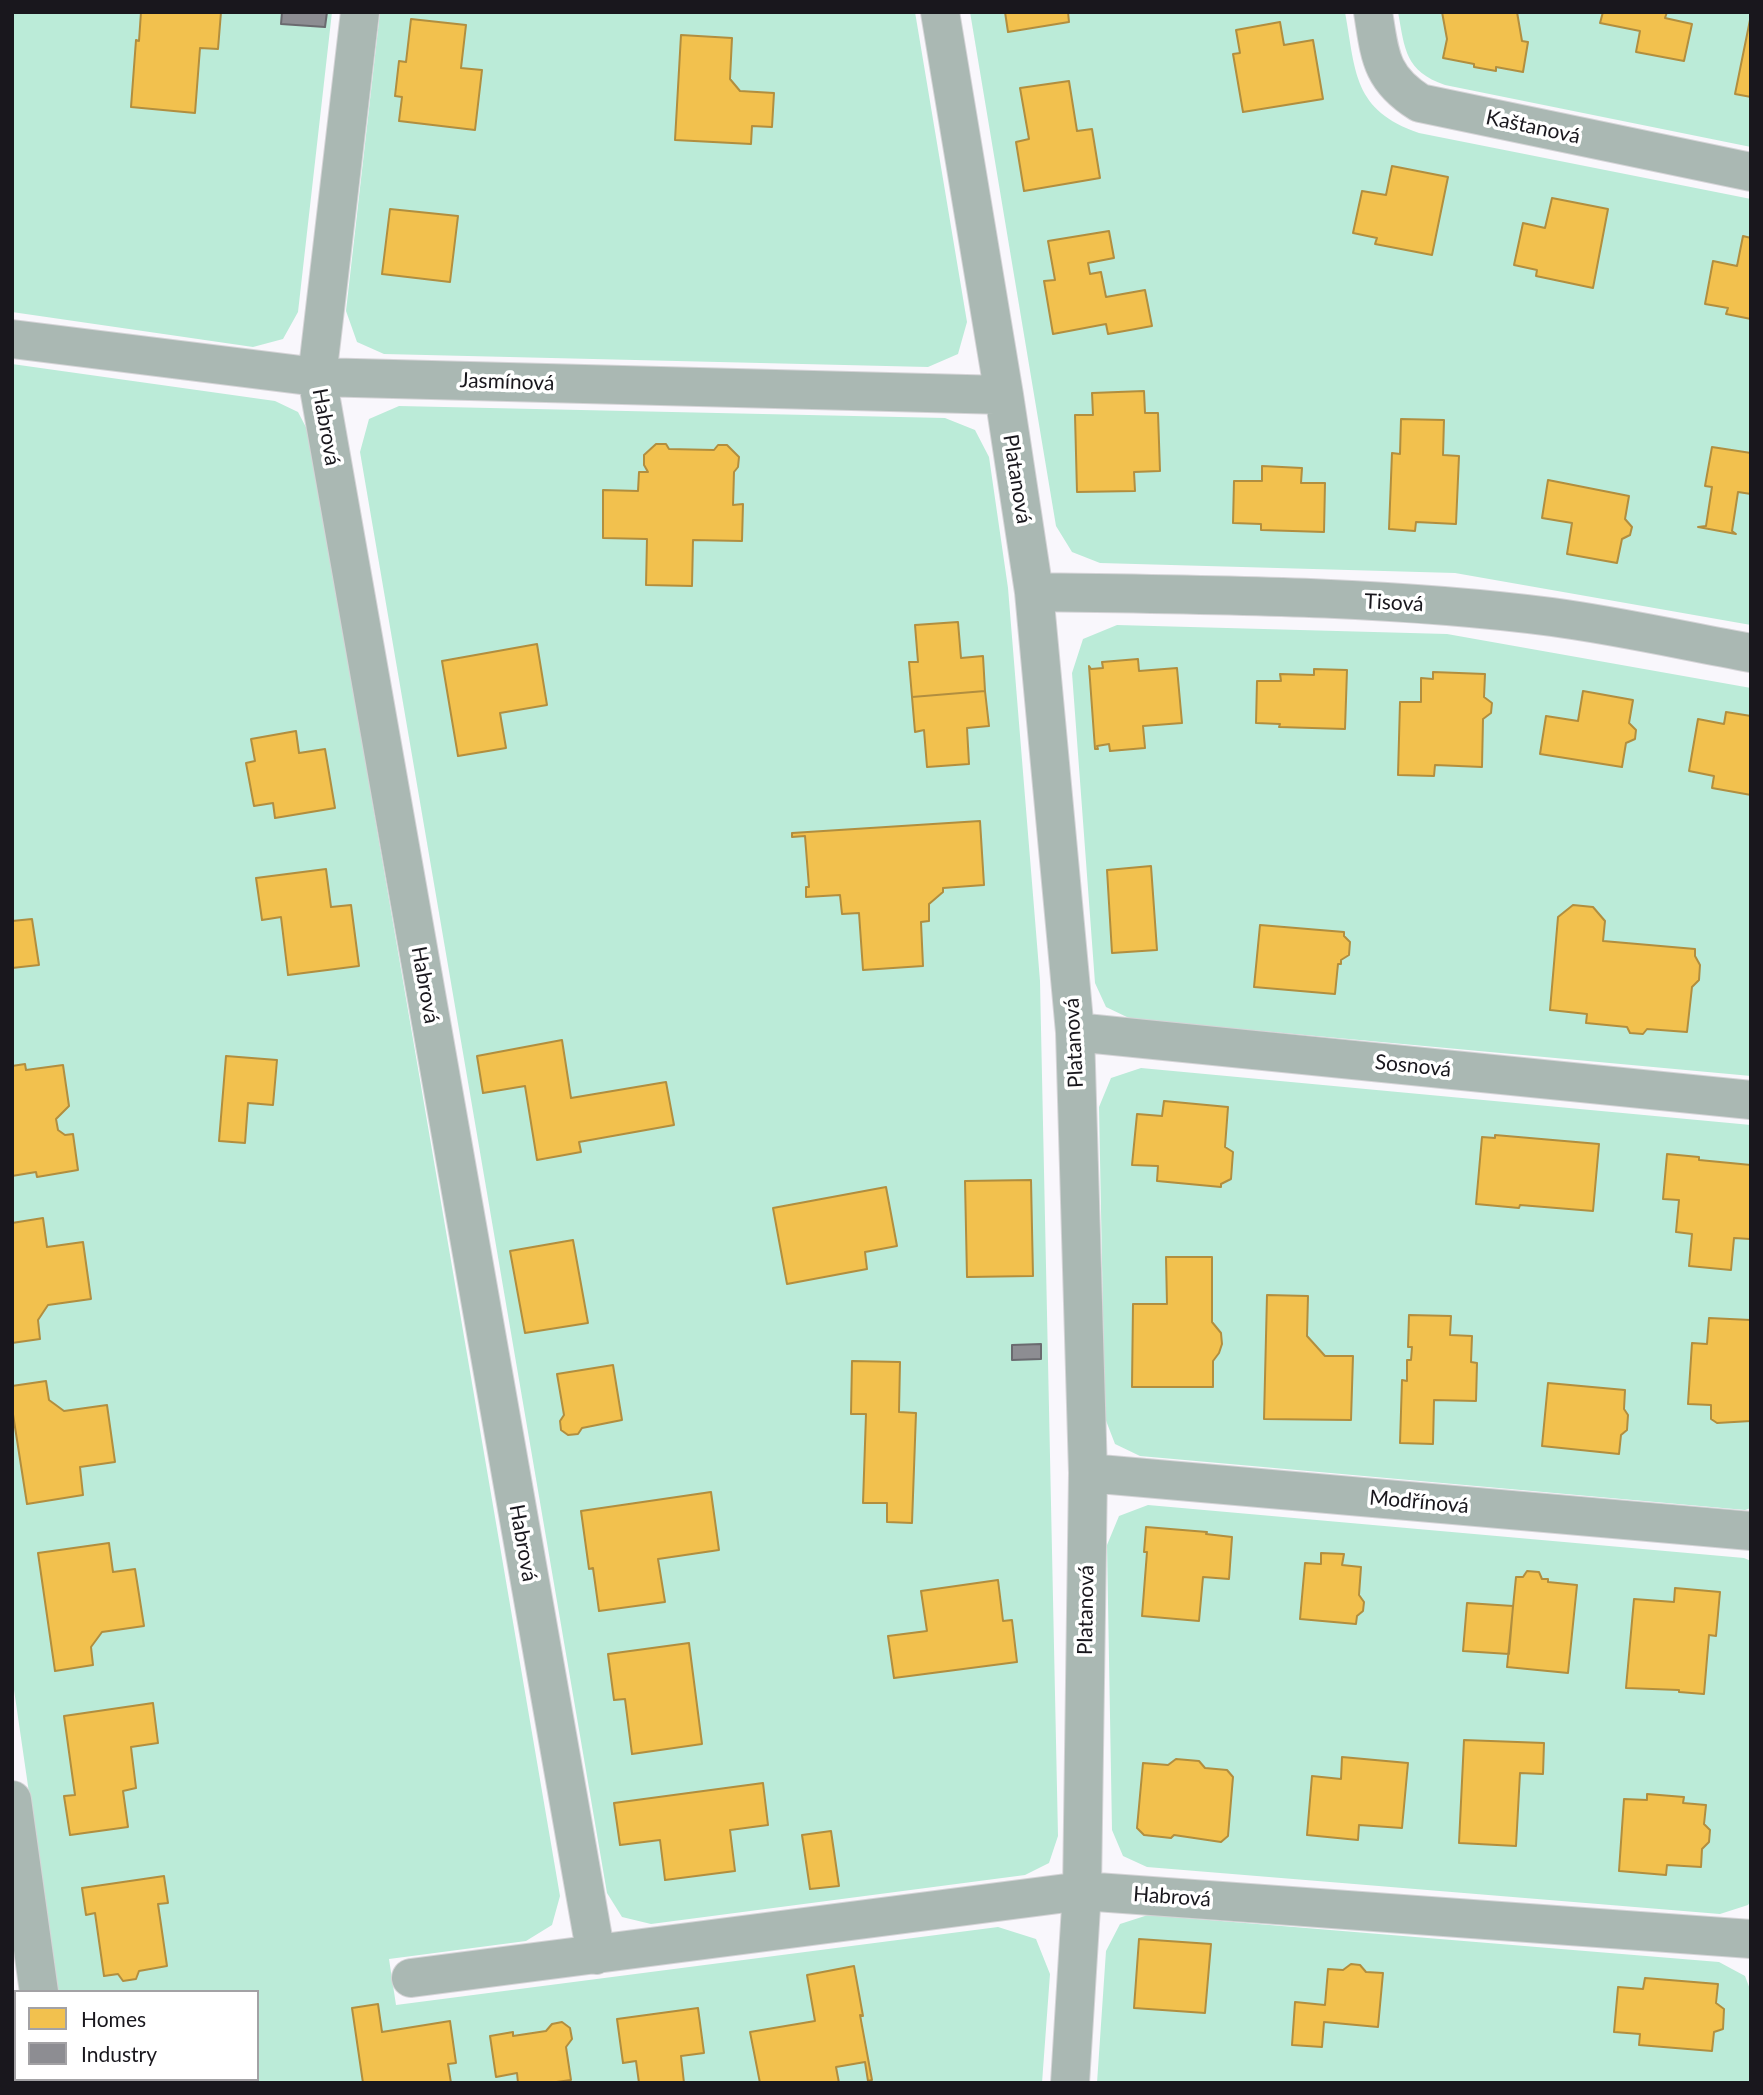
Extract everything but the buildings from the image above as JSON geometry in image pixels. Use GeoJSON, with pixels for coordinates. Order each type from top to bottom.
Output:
{"type":"FeatureCollection","features":[{"type":"Feature","properties":{"kind":"street","name":"Habrová"},"geometry":{"type":"LineString","coordinates":[[360,12],[317,377],[596,1955]]}},
{"type":"Feature","properties":{"kind":"street","name":"Platanová"},"geometry":{"type":"LineString","coordinates":[[940,12],[1034,592],[1075,1032],[1088,1473],[1083,1891],[1070,2083]]}},
{"type":"Feature","properties":{"kind":"street","name":"Kaštanová"},"geometry":{"type":"LineString","coordinates":[[1373,12],[1379,52],[1388,75],[1401,91],[1420,103],[1751,172]]}},
{"type":"Feature","properties":{"kind":"street","name":"Jasmínová"},"geometry":{"type":"LineString","coordinates":[[12,339],[317,377],[1004,395]]}},
{"type":"Feature","properties":{"kind":"street","name":"Tisová"},"geometry":{"type":"LineString","coordinates":[[1034,592],[1423,604],[1554,618],[1751,653]]}},
{"type":"Feature","properties":{"kind":"street","name":"Sosnová"},"geometry":{"type":"LineString","coordinates":[[1075,1032],[1751,1100]]}},
{"type":"Feature","properties":{"kind":"street","name":"Modřínová"},"geometry":{"type":"LineString","coordinates":[[1088,1473],[1751,1531]]}},
{"type":"Feature","properties":{"kind":"street"},"geometry":{"type":"LineString","coordinates":[[12,1800],[39,1990]]}},
{"type":"Feature","properties":{"kind":"street","name":"Habrová"},"geometry":{"type":"LineString","coordinates":[[411,1978],[1083,1891],[1751,1939]]}},
{"type":"Feature","properties":{"kind":"green space"},"geometry":{"type":"Polygon","coordinates":[[[12,12],[332,12],[298,312],[283,339],[253,347],[12,312],[12,12]]]}},
{"type":"Feature","properties":{"kind":"green space"},"geometry":{"type":"Polygon","coordinates":[[[380,12],[915,12],[967,322],[958,354],[928,367],[384,354],[357,342],[346,311],[380,12]]]}},
{"type":"Feature","properties":{"kind":"green space"},"geometry":{"type":"Polygon","coordinates":[[[970,12],[1345,12],[1361,87],[1369,101],[1397,124],[1419,133],[1751,199],[1751,625],[1455,573],[1100,563],[1072,552],[1056,526],[970,12]]]}},
{"type":"Feature","properties":{"kind":"green space"},"geometry":{"type":"Polygon","coordinates":[[[1398,12],[1751,12],[1751,147],[1445,85],[1414,66],[1405,48],[1398,12]]]}},
{"type":"Feature","properties":{"kind":"green space"},"geometry":{"type":"Polygon","coordinates":[[[12,364],[275,401],[298,412],[309,433],[560,1896],[552,1925],[526,1941],[389,1959],[396,2005],[998,1927],[1036,1939],[1050,1974],[1042,2083],[71,2083],[259,2081],[259,1990],[58,1990],[12,1676],[12,364]]]}},
{"type":"Feature","properties":{"kind":"green space"},"geometry":{"type":"Polygon","coordinates":[[[399,406],[945,418],[975,430],[989,457],[1008,588],[1040,981],[1058,1836],[1049,1863],[1025,1875],[651,1924],[622,1917],[607,1893],[360,452],[369,419],[399,406]],[[1041,1344],[1012,1345],[1012,1360],[1041,1359],[1041,1344]]]}},
{"type":"Feature","properties":{"kind":"green space"},"geometry":{"type":"Polygon","coordinates":[[[1117,625],[1447,634],[1751,688],[1751,1076],[1131,1019],[1106,1007],[1095,983],[1072,673],[1083,639],[1117,625]]]}},
{"type":"Feature","properties":{"kind":"green space"},"geometry":{"type":"Polygon","coordinates":[[[1141,1068],[1751,1125],[1751,1508],[1745,1510],[1140,1456],[1115,1444],[1105,1418],[1099,1107],[1111,1078],[1141,1068]]]}},
{"type":"Feature","properties":{"kind":"green space"},"geometry":{"type":"Polygon","coordinates":[[[1148,1505],[1744,1558],[1751,1561],[1751,1900],[1748,1905],[1720,1914],[1147,1867],[1123,1856],[1112,1830],[1107,1545],[1119,1516],[1148,1505]]]}},
{"type":"Feature","properties":{"kind":"green space"},"geometry":{"type":"Polygon","coordinates":[[[1148,1915],[1719,1962],[1745,1976],[1751,1992],[1750,2083],[1097,2083],[1106,1951],[1120,1924],[1148,1915]]]}},
{"type":"Feature","properties":{"kind":"green space"},"geometry":{"type":"Polygon","coordinates":[[[12,2018],[14,2081],[22,2083],[12,2083],[12,2018]]]}}]}
